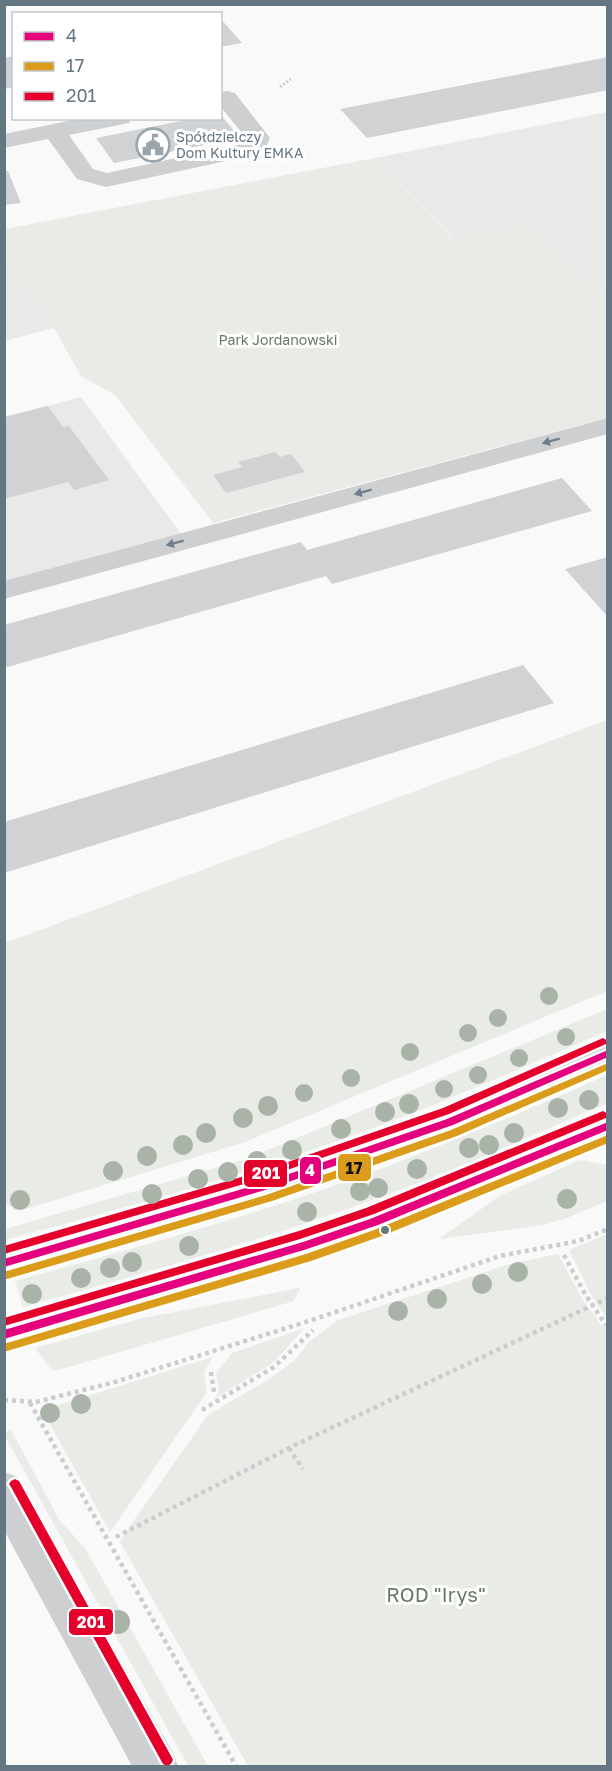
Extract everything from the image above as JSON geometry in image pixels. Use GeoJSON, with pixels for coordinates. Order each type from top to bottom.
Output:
{"type":"FeatureCollection","features":[{"type":"Feature","properties":{"kind":"street"},"geometry":{"type":"LineString","coordinates":[[55,132],[85,174],[106,180],[255,148],[258,138],[227,98],[222,99]]}},
{"type":"Feature","properties":{"kind":"street"},"geometry":{"type":"LineString","coordinates":[[4,141],[112,120]]}},
{"type":"Feature","properties":{"kind":"street"},"geometry":{"type":"LineString","coordinates":[[4,590],[608,426]]}},
{"type":"Feature","properties":{"kind":"street"},"geometry":{"type":"LineString","coordinates":[[4,1263],[286,1179],[450,1122],[608,1053]]}},
{"type":"Feature","properties":{"kind":"street"},"geometry":{"type":"LineString","coordinates":[[4,1335],[364,1226],[608,1126]]}},
{"type":"Feature","properties":{"kind":"street"},"geometry":{"type":"LineString","coordinates":[[11,1516],[156,1767]]}},
{"type":"Feature","properties":{"kind":"path"},"geometry":{"type":"LineString","coordinates":[[280,87],[291,79]]}},
{"type":"Feature","properties":{"kind":"path"},"geometry":{"type":"LineString","coordinates":[[4,1400],[30,1403],[145,1373],[333,1313],[500,1256],[578,1241],[608,1229]]}},
{"type":"Feature","properties":{"kind":"path"},"geometry":{"type":"LineString","coordinates":[[564,1255],[606,1325]]}},
{"type":"Feature","properties":{"kind":"path"},"geometry":{"type":"LineString","coordinates":[[116,1537],[289,1448],[608,1298]]}},
{"type":"Feature","properties":{"kind":"path"},"geometry":{"type":"LineString","coordinates":[[202,1410],[270,1370],[285,1359],[313,1330]]}},
{"type":"Feature","properties":{"kind":"path"},"geometry":{"type":"LineString","coordinates":[[211,1372],[214,1392]]}},
{"type":"Feature","properties":{"kind":"path"},"geometry":{"type":"LineString","coordinates":[[30,1403],[236,1767]]}},
{"type":"Feature","properties":{"kind":"path"},"geometry":{"type":"LineString","coordinates":[[289,1448],[303,1469]]}},
{"type":"Feature","properties":{"kind":"shaded area"},"geometry":{"type":"Polygon","coordinates":[[[607,112],[607,301],[528,223],[454,239],[375,158],[607,112]]]}},
{"type":"Feature","properties":{"kind":"shaded area"},"geometry":{"type":"Polygon","coordinates":[[[5,261],[54,328],[5,341],[5,261]]]}},
{"type":"Feature","properties":{"kind":"shaded area"},"geometry":{"type":"Polygon","coordinates":[[[81,397],[181,534],[5,582],[5,417],[81,397]]]}},
{"type":"Feature","properties":{"kind":"green space","name":"Park Jordanowski"},"geometry":{"type":"Polygon","coordinates":[[[375,158],[453,239],[528,223],[607,301],[607,418],[213,523],[115,395],[81,376],[54,328],[5,261],[5,229],[375,158]]]}},
{"type":"Feature","properties":{"kind":"green space"},"geometry":{"type":"Polygon","coordinates":[[[607,720],[607,991],[245,1142],[29,1208],[15,1210],[5,1202],[5,943],[607,720]]]}},
{"type":"Feature","properties":{"kind":"green space"},"geometry":{"type":"Polygon","coordinates":[[[607,1009],[607,1031],[397,1119],[246,1171],[5,1240],[5,1230],[12,1227],[246,1159],[607,1009]]]}},
{"type":"Feature","properties":{"kind":"green space"},"geometry":{"type":"Polygon","coordinates":[[[607,1075],[607,1103],[444,1173],[344,1210],[253,1240],[23,1307],[15,1281],[188,1232],[317,1192],[453,1141],[607,1075]]]}},
{"type":"Feature","properties":{"kind":"green space"},"geometry":{"type":"Polygon","coordinates":[[[580,1160],[607,1165],[607,1201],[567,1218],[543,1225],[439,1239],[501,1195],[580,1160]]]}},
{"type":"Feature","properties":{"kind":"green space"},"geometry":{"type":"Polygon","coordinates":[[[607,1234],[607,1319],[590,1293],[569,1250],[607,1234]]]}},
{"type":"Feature","properties":{"kind":"green space","name":"ROD \"Irys\""},"geometry":{"type":"Polygon","coordinates":[[[558,1254],[583,1300],[602,1326],[607,1324],[607,1766],[248,1766],[120,1542],[208,1415],[269,1379],[294,1361],[309,1342],[338,1320],[510,1264],[558,1254]]]}},
{"type":"Feature","properties":{"kind":"green space"},"geometry":{"type":"Polygon","coordinates":[[[300,1288],[294,1301],[55,1371],[35,1348],[143,1318],[300,1288]]]}},
{"type":"Feature","properties":{"kind":"green space"},"geometry":{"type":"Polygon","coordinates":[[[305,1328],[274,1362],[216,1398],[219,1390],[216,1373],[232,1353],[305,1328]]]}},
{"type":"Feature","properties":{"kind":"green space"},"geometry":{"type":"Polygon","coordinates":[[[213,1357],[204,1372],[207,1392],[110,1532],[42,1410],[213,1357]]]}},
{"type":"Feature","properties":{"kind":"green space"},"geometry":{"type":"Polygon","coordinates":[[[11,1430],[60,1521],[85,1548],[208,1766],[188,1766],[5,1436],[5,1433],[11,1430]]]}},
{"type":"Feature","properties":{"kind":"building"},"geometry":{"type":"Polygon","coordinates":[[[222,20],[242,43],[222,47],[222,20]]]}},
{"type":"Feature","properties":{"kind":"building"},"geometry":{"type":"Polygon","coordinates":[[[12,56],[12,87],[4,89],[4,58],[12,56]]]}},
{"type":"Feature","properties":{"kind":"building"},"geometry":{"type":"Polygon","coordinates":[[[608,57],[608,90],[367,138],[340,109],[608,57]]]}},
{"type":"Feature","properties":{"kind":"building","name":"Spółdzielczy Dom Kultury EMKA"},"geometry":{"type":"Polygon","coordinates":[[[222,116],[240,138],[114,163],[96,138],[186,120],[222,120],[222,116]]]}},
{"type":"Feature","properties":{"kind":"building"},"geometry":{"type":"Polygon","coordinates":[[[4,171],[8,171],[21,203],[4,205],[4,171]]]}},
{"type":"Feature","properties":{"kind":"building"},"geometry":{"type":"Polygon","coordinates":[[[48,406],[63,427],[69,426],[109,480],[74,490],[68,482],[4,499],[4,417],[48,406]]]}},
{"type":"Feature","properties":{"kind":"building"},"geometry":{"type":"Polygon","coordinates":[[[275,452],[280,457],[291,454],[305,472],[226,493],[213,475],[242,467],[238,462],[275,452]]]}},
{"type":"Feature","properties":{"kind":"building"},"geometry":{"type":"Polygon","coordinates":[[[562,478],[592,511],[332,584],[326,576],[4,668],[4,625],[301,542],[307,550],[562,478]]]}},
{"type":"Feature","properties":{"kind":"building"},"geometry":{"type":"Polygon","coordinates":[[[608,557],[608,617],[565,569],[608,557]]]}},
{"type":"Feature","properties":{"kind":"building"},"geometry":{"type":"Polygon","coordinates":[[[523,665],[554,703],[4,873],[4,822],[523,665]]]}},
{"type":"Feature","properties":{"kind":"transit line","name":"201"},"geometry":{"type":"LineString","coordinates":[[4,1250],[261,1175],[446,1111],[603,1042]]}},
{"type":"Feature","properties":{"kind":"transit line","name":"4"},"geometry":{"type":"LineString","coordinates":[[4,1263],[265,1186],[450,1122],[608,1053]]}},
{"type":"Feature","properties":{"kind":"transit line","name":"17"},"geometry":{"type":"LineString","coordinates":[[7,1275],[268,1198],[454,1133],[608,1066]]}},
{"type":"Feature","properties":{"kind":"transit line","name":"201"},"geometry":{"type":"LineString","coordinates":[[4,1322],[300,1235],[370,1211],[603,1115]]}},
{"type":"Feature","properties":{"kind":"transit line","name":"4"},"geometry":{"type":"LineString","coordinates":[[4,1335],[304,1246],[374,1222],[608,1126]]}},
{"type":"Feature","properties":{"kind":"transit line","name":"17"},"geometry":{"type":"LineString","coordinates":[[7,1347],[307,1258],[378,1233],[608,1139]]}},
{"type":"Feature","properties":{"kind":"transit line","name":"201"},"geometry":{"type":"LineString","coordinates":[[15,1484],[167,1760]]}},
{"type":"Feature","properties":{"kind":"place","name":"Spółdzielczy Dom Kultury EMKA"},"geometry":{"type":"Point","coordinates":[153,145]}}]}
